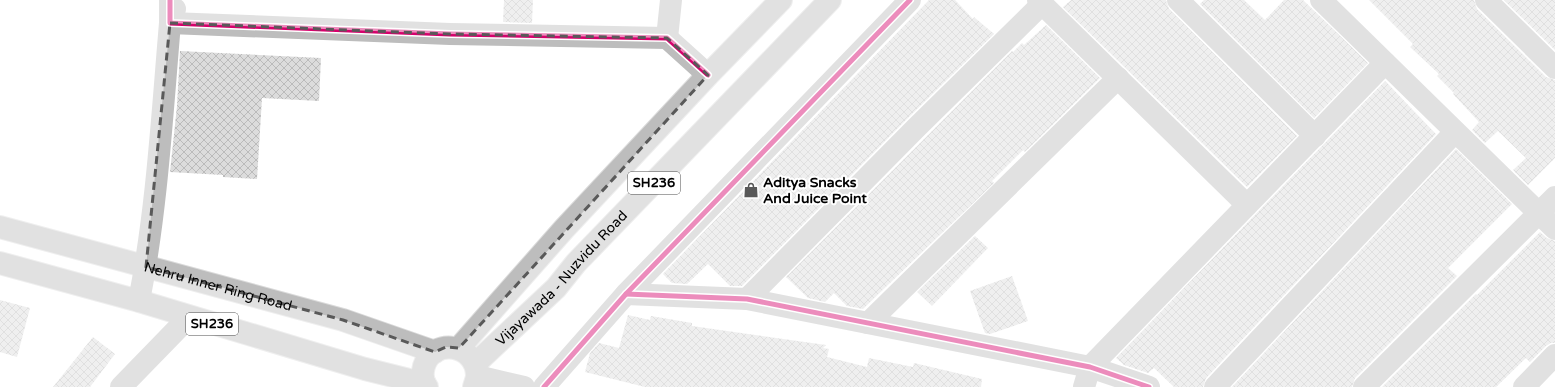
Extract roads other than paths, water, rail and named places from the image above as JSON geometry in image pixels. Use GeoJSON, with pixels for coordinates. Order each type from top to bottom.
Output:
{"type":"FeatureCollection","features":[{"type":"Feature","properties":{"kind":"street"},"geometry":{"type":"LineString","coordinates":[[139,301],[146,267],[155,200],[170,23],[170,0]]}},
{"type":"Feature","properties":{"kind":"street"},"geometry":{"type":"LineString","coordinates":[[170,23],[178,0]]}},
{"type":"Feature","properties":{"kind":"street"},"geometry":{"type":"LineString","coordinates":[[667,38],[671,0]]}},
{"type":"Feature","properties":{"kind":"street","name":"Vijayawada - Nuzvidu Road"},"geometry":{"type":"LineString","coordinates":[[459,348],[564,229],[708,75],[781,0]]}},
{"type":"Feature","properties":{"kind":"street","name":"Vijayawada - Nuzvidu Road"},"geometry":{"type":"LineString","coordinates":[[475,376],[556,288],[576,263],[830,0]]}},
{"type":"Feature","properties":{"kind":"street"},"geometry":{"type":"LineString","coordinates":[[544,387],[626,294],[910,0]]}},
{"type":"Feature","properties":{"kind":"street"},"geometry":{"type":"LineString","coordinates":[[1178,0],[1315,136]]}},
{"type":"Feature","properties":{"kind":"street"},"geometry":{"type":"LineString","coordinates":[[1321,0],[1555,229]]}},
{"type":"Feature","properties":{"kind":"street"},"geometry":{"type":"LineString","coordinates":[[1486,0],[1555,68]]}},
{"type":"Feature","properties":{"kind":"street"},"geometry":{"type":"LineString","coordinates":[[747,299],[1040,2],[1247,205]]}},
{"type":"Feature","properties":{"kind":"street"},"geometry":{"type":"LineString","coordinates":[[170,23],[450,34],[667,38],[708,75]]}},
{"type":"Feature","properties":{"kind":"street"},"geometry":{"type":"LineString","coordinates":[[1087,377],[1247,205],[1385,63]]}},
{"type":"Feature","properties":{"kind":"street"},"geometry":{"type":"LineString","coordinates":[[868,323],[1118,78]]}},
{"type":"Feature","properties":{"kind":"street"},"geometry":{"type":"LineString","coordinates":[[1215,387],[1455,132]]}},
{"type":"Feature","properties":{"kind":"street"},"geometry":{"type":"LineString","coordinates":[[1364,387],[1555,197]]}},
{"type":"Feature","properties":{"kind":"street","name":"Nehru Inner Ring Road"},"geometry":{"type":"LineString","coordinates":[[0,226],[343,320],[435,352]]}},
{"type":"Feature","properties":{"kind":"street","name":"SH236"},"geometry":{"type":"LineString","coordinates":[[0,263],[139,301],[426,386],[423,372],[426,361],[435,352]]}},
{"type":"Feature","properties":{"kind":"street"},"geometry":{"type":"LineString","coordinates":[[626,294],[747,299],[868,323],[1087,377],[1149,387]]}},
{"type":"Feature","properties":{"kind":"street"},"geometry":{"type":"LineString","coordinates":[[121,387],[189,317]]}},
{"type":"Feature","properties":{"kind":"street"},"geometry":{"type":"LineString","coordinates":[[435,352],[446,347],[459,348],[469,354],[475,376],[524,387]]}},
{"type":"Feature","properties":{"kind":"street"},"geometry":{"type":"LineString","coordinates":[[1524,387],[1555,356]]}},
{"type":"Feature","properties":{"kind":"place","name":"Aditya Snacks And Juice Point"},"geometry":{"type":"Point","coordinates":[751,190]}}]}
